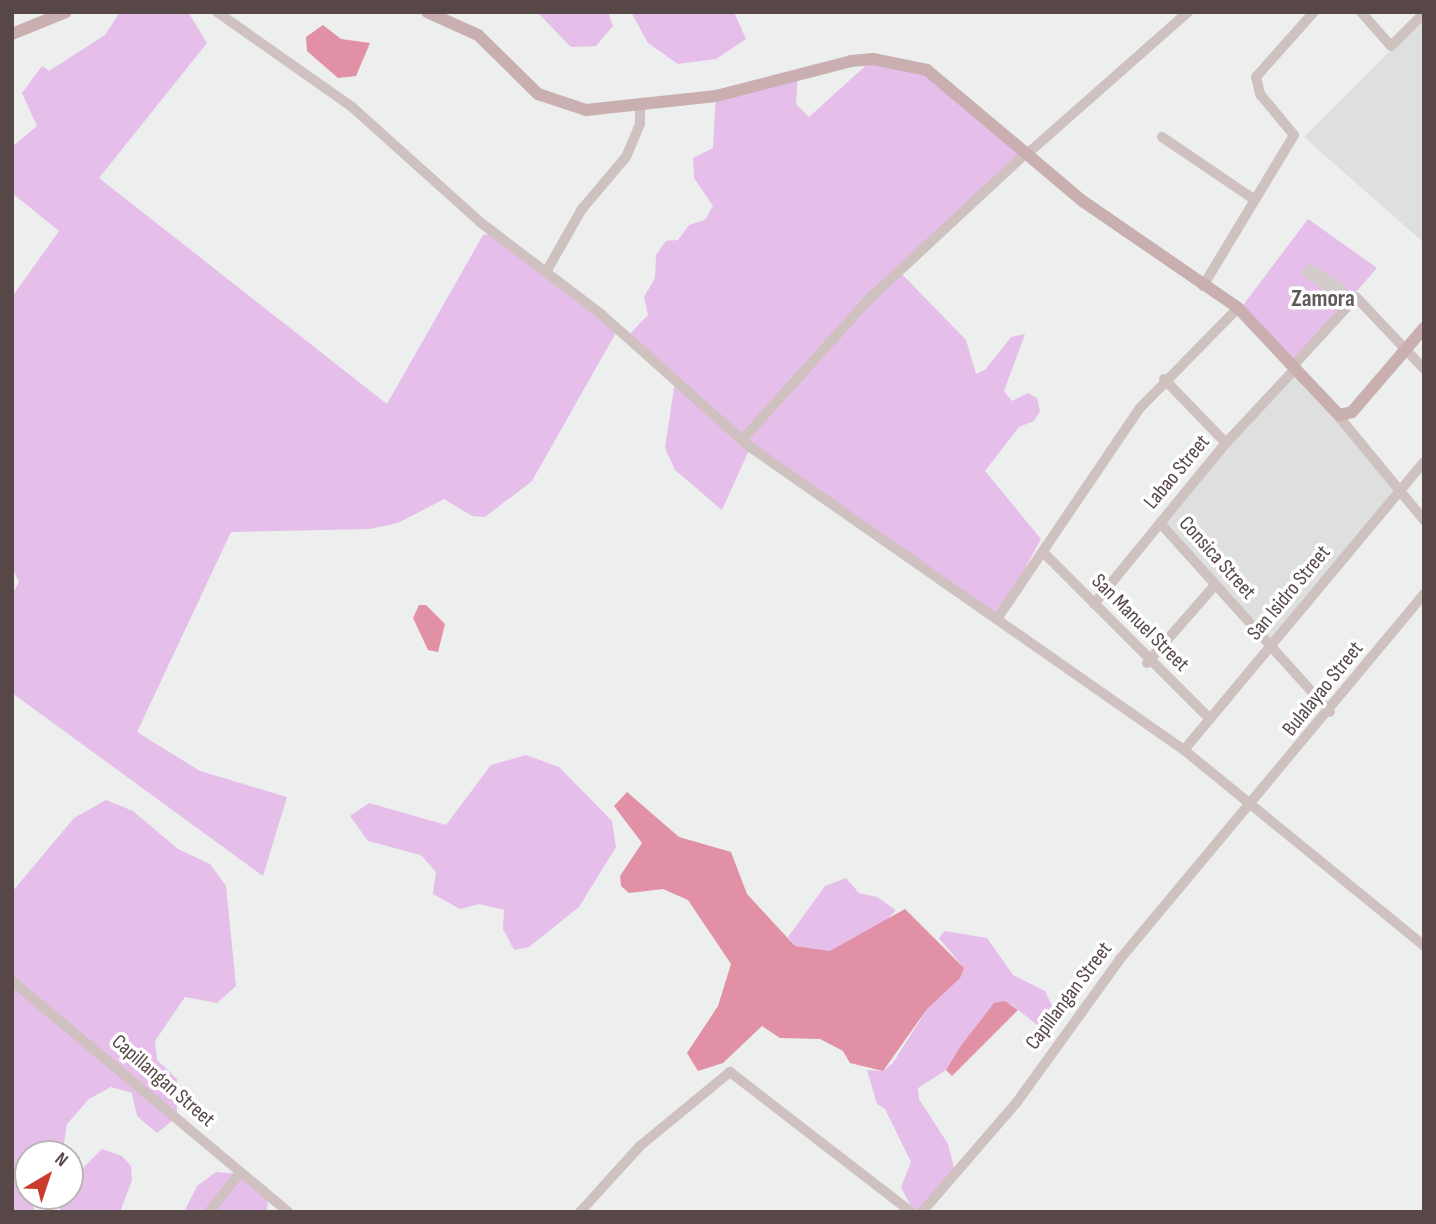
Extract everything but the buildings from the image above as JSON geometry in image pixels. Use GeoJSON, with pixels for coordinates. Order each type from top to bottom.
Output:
{"type":"FeatureCollection","features":[{"type":"Feature","properties":{"kind":"main road"},"geometry":{"type":"LineString","coordinates":[[12,34],[66,12]]}},
{"type":"Feature","properties":{"kind":"main road"},"geometry":{"type":"LineString","coordinates":[[427,12],[478,35],[538,94],[555,103],[586,110],[716,96],[765,81],[873,59],[927,70],[1024,157],[1203,286],[1238,308],[1336,413],[1352,412],[1424,328]]}},
{"type":"Feature","properties":{"kind":"street"},"geometry":{"type":"LineString","coordinates":[[217,12],[352,107],[480,222],[546,272],[742,440],[999,616],[1184,750],[1424,946]]}},
{"type":"Feature","properties":{"kind":"street"},"geometry":{"type":"LineString","coordinates":[[742,440],[867,301],[1188,12]]}},
{"type":"Feature","properties":{"kind":"street"},"geometry":{"type":"LineString","coordinates":[[1203,286],[1252,198],[1294,135],[1260,94],[1256,77],[1314,12]]}},
{"type":"Feature","properties":{"kind":"street"},"geometry":{"type":"LineString","coordinates":[[1361,12],[1391,46],[1424,13]]}},
{"type":"Feature","properties":{"kind":"street"},"geometry":{"type":"LineString","coordinates":[[546,272],[582,209],[626,157],[638,134],[640,106]]}},
{"type":"Feature","properties":{"kind":"street"},"geometry":{"type":"LineString","coordinates":[[1162,136],[1252,198]]}},
{"type":"Feature","properties":{"kind":"street","name":"Labao Street"},"geometry":{"type":"LineString","coordinates":[[1094,604],[1226,443],[1356,297],[1407,350]]}},
{"type":"Feature","properties":{"kind":"street"},"geometry":{"type":"LineString","coordinates":[[999,616],[1164,379],[1238,308]]}},
{"type":"Feature","properties":{"kind":"street"},"geometry":{"type":"LineString","coordinates":[[1407,350],[1424,369]]}},
{"type":"Feature","properties":{"kind":"street"},"geometry":{"type":"LineString","coordinates":[[1164,379],[1226,443]]}},
{"type":"Feature","properties":{"kind":"street"},"geometry":{"type":"LineString","coordinates":[[1336,413],[1424,520]]}},
{"type":"Feature","properties":{"kind":"street","name":"San Isidro Street"},"geometry":{"type":"LineString","coordinates":[[1184,750],[1424,461]]}},
{"type":"Feature","properties":{"kind":"street","name":"Consica Street"},"geometry":{"type":"LineString","coordinates":[[1160,523],[1329,712]]}},
{"type":"Feature","properties":{"kind":"street","name":"San Manuel Street"},"geometry":{"type":"LineString","coordinates":[[1043,552],[1148,662],[1210,719]]}},
{"type":"Feature","properties":{"kind":"street"},"geometry":{"type":"LineString","coordinates":[[1148,662],[1215,585]]}},
{"type":"Feature","properties":{"kind":"street","name":"Bulalayao Street"},"geometry":{"type":"LineString","coordinates":[[1251,807],[1424,594]]}},
{"type":"Feature","properties":{"kind":"street","name":"Capillangan Street"},"geometry":{"type":"LineString","coordinates":[[922,1212],[1017,1102],[1120,959],[1251,807]]}},
{"type":"Feature","properties":{"kind":"street","name":"Capillangan Street"},"geometry":{"type":"LineString","coordinates":[[12,981],[150,1092],[239,1174],[288,1212]]}},
{"type":"Feature","properties":{"kind":"street"},"geometry":{"type":"LineString","coordinates":[[580,1212],[640,1146],[730,1072],[911,1212]]}},
{"type":"Feature","properties":{"kind":"street"},"geometry":{"type":"LineString","coordinates":[[209,1212],[239,1174]]}},
{"type":"Feature","properties":{"kind":"shaded area"},"geometry":{"type":"Polygon","coordinates":[[[120,12],[188,12],[207,43],[99,178],[387,404],[483,235],[494,233],[618,329],[532,481],[485,517],[472,516],[444,499],[398,523],[370,529],[231,532],[137,732],[200,771],[287,797],[263,876],[12,693],[12,595],[19,582],[12,567],[12,297],[59,231],[12,193],[12,147],[37,126],[22,93],[42,66],[49,71],[105,35],[120,12]]]}},
{"type":"Feature","properties":{"kind":"shaded area"},"geometry":{"type":"Polygon","coordinates":[[[537,12],[608,12],[613,26],[596,46],[571,47],[537,12]]]}},
{"type":"Feature","properties":{"kind":"shaded area"},"geometry":{"type":"Polygon","coordinates":[[[631,12],[734,12],[746,39],[716,59],[678,64],[648,43],[631,12]]]}},
{"type":"Feature","properties":{"kind":"shaded area"},"geometry":{"type":"Polygon","coordinates":[[[1424,17],[1424,243],[1304,137],[1424,17]]]}},
{"type":"Feature","properties":{"kind":"shaded area"},"geometry":{"type":"Polygon","coordinates":[[[323,25],[341,39],[370,43],[356,76],[338,78],[307,51],[306,37],[323,25]]]}},
{"type":"Feature","properties":{"kind":"shaded area"},"geometry":{"type":"Polygon","coordinates":[[[873,59],[927,70],[1027,154],[899,271],[966,340],[976,374],[985,370],[1011,337],[1025,334],[1004,391],[1012,401],[1028,393],[1037,398],[1040,411],[1034,421],[1019,427],[985,471],[1041,539],[999,616],[750,448],[722,510],[675,470],[665,448],[675,381],[627,337],[648,315],[644,297],[655,278],[656,255],[666,241],[678,240],[689,225],[705,220],[713,206],[694,178],[693,158],[713,148],[716,96],[798,71],[796,104],[809,117],[873,59]]]}},
{"type":"Feature","properties":{"kind":"shaded area"},"geometry":{"type":"Polygon","coordinates":[[[1308,219],[1377,268],[1292,364],[1238,312],[1308,219]]]}},
{"type":"Feature","properties":{"kind":"shaded area"},"geometry":{"type":"Polygon","coordinates":[[[1295,369],[1399,492],[1269,646],[1160,523],[1295,369]]]}},
{"type":"Feature","properties":{"kind":"shaded area"},"geometry":{"type":"Polygon","coordinates":[[[419,605],[426,605],[445,624],[438,652],[428,650],[413,618],[419,605]]]}},
{"type":"Feature","properties":{"kind":"shaded area"},"geometry":{"type":"Polygon","coordinates":[[[526,755],[559,767],[612,821],[616,847],[579,907],[529,947],[514,950],[503,929],[504,910],[479,904],[460,909],[433,894],[436,872],[421,855],[368,841],[350,816],[369,803],[446,825],[491,765],[526,755]]]}},
{"type":"Feature","properties":{"kind":"shaded area"},"geometry":{"type":"Polygon","coordinates":[[[627,792],[679,837],[731,852],[747,894],[795,946],[830,951],[905,909],[964,968],[960,978],[927,1009],[883,1071],[850,1063],[843,1051],[820,1039],[780,1038],[762,1026],[723,1063],[698,1071],[687,1053],[718,1006],[731,964],[688,900],[663,889],[629,893],[621,886],[620,876],[642,843],[614,806],[627,792]]]}},
{"type":"Feature","properties":{"kind":"shaded area"},"geometry":{"type":"Polygon","coordinates":[[[106,800],[133,811],[178,849],[210,864],[226,886],[236,986],[217,1003],[185,997],[155,1041],[157,1060],[177,1079],[177,1117],[157,1133],[137,1116],[132,1093],[111,1087],[89,1099],[67,1124],[64,1140],[14,1140],[14,1210],[34,1212],[12,1212],[12,892],[74,818],[106,800]]]}},
{"type":"Feature","properties":{"kind":"shaded area"},"geometry":{"type":"Polygon","coordinates":[[[846,878],[859,893],[877,897],[896,910],[885,922],[830,951],[795,946],[788,937],[825,886],[846,878]]]}},
{"type":"Feature","properties":{"kind":"shaded area"},"geometry":{"type":"Polygon","coordinates":[[[945,931],[987,938],[1013,975],[1045,991],[1055,1012],[1041,1028],[1011,1004],[983,1017],[946,1070],[918,1088],[919,1099],[948,1144],[955,1172],[922,1212],[914,1212],[901,1187],[911,1162],[885,1109],[877,1104],[867,1070],[883,1071],[893,1063],[927,1009],[964,968],[939,938],[945,931]]]}},
{"type":"Feature","properties":{"kind":"shaded area"},"geometry":{"type":"Polygon","coordinates":[[[1005,1001],[1018,1010],[952,1076],[946,1070],[960,1047],[994,1003],[1005,1001]]]}},
{"type":"Feature","properties":{"kind":"shaded area"},"geometry":{"type":"Polygon","coordinates":[[[102,1149],[122,1156],[131,1166],[132,1180],[120,1212],[61,1212],[60,1210],[84,1210],[84,1167],[102,1149]]]}},
{"type":"Feature","properties":{"kind":"shaded area"},"geometry":{"type":"Polygon","coordinates":[[[216,1172],[239,1174],[268,1197],[267,1212],[184,1212],[197,1186],[216,1172]]]}},
{"type":"Feature","properties":{"kind":"district","name":"Zamora"},"geometry":{"type":"Point","coordinates":[1323,299]}}]}
